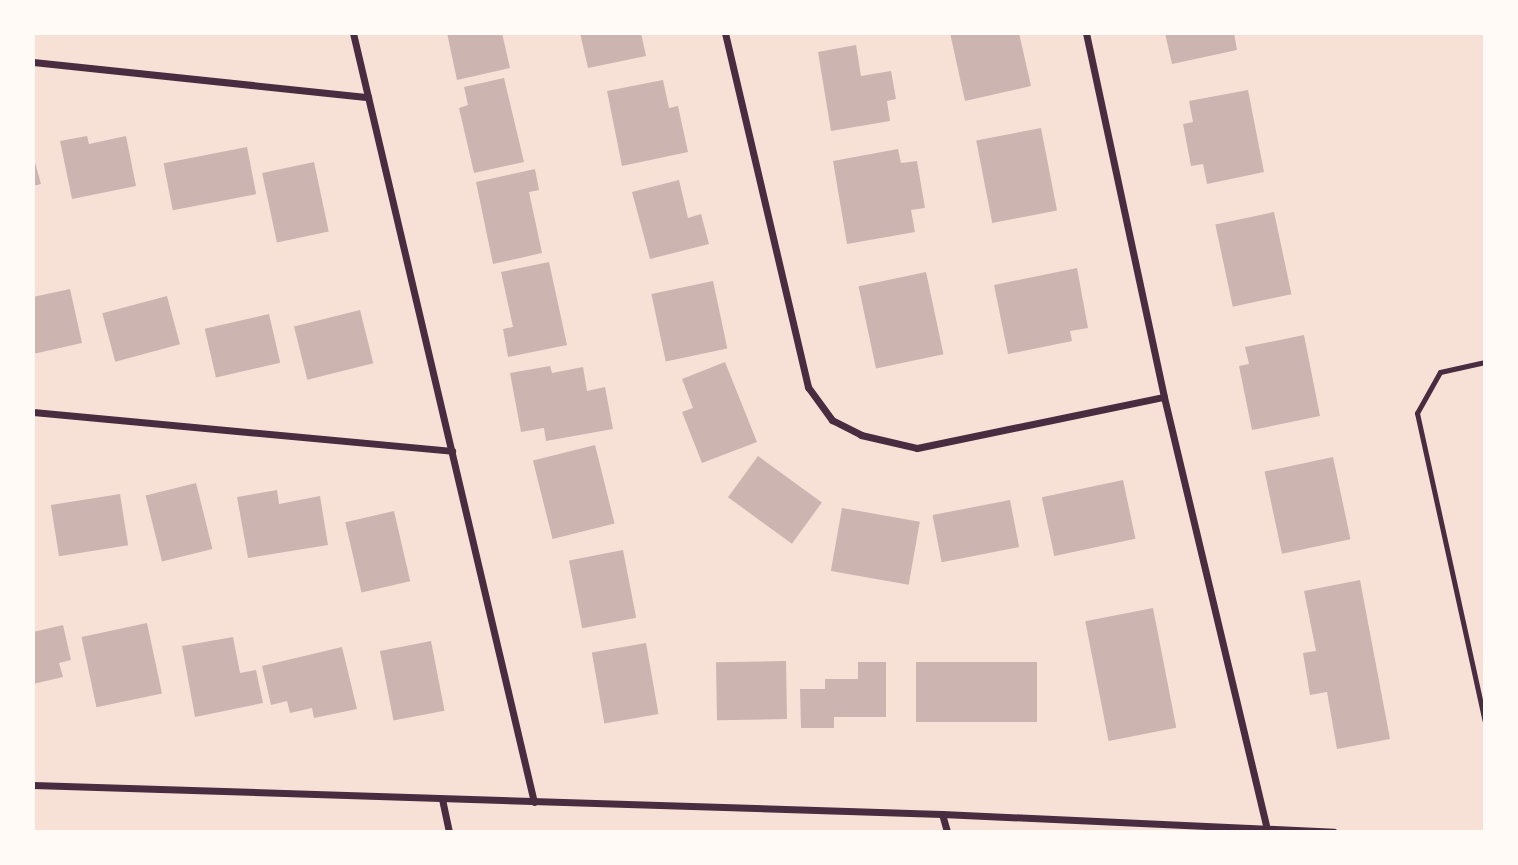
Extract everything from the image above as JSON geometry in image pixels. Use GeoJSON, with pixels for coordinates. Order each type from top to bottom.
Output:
{"type":"FeatureCollection","features":[{"type":"Feature","properties":{"kind":"street"},"geometry":{"type":"LineString","coordinates":[[353,33],[534,802]]}},
{"type":"Feature","properties":{"kind":"street"},"geometry":{"type":"LineString","coordinates":[[725,33],[807,387],[832,420],[861,435],[917,448],[1164,397]]}},
{"type":"Feature","properties":{"kind":"street"},"geometry":{"type":"LineString","coordinates":[[1087,33],[1164,397],[1267,829]]}},
{"type":"Feature","properties":{"kind":"street"},"geometry":{"type":"LineString","coordinates":[[33,62],[368,97]]}},
{"type":"Feature","properties":{"kind":"street"},"geometry":{"type":"LineString","coordinates":[[33,412],[452,451]]}},
{"type":"Feature","properties":{"kind":"street"},"geometry":{"type":"LineString","coordinates":[[33,785],[942,814],[1334,832]]}},
{"type":"Feature","properties":{"kind":"street"},"geometry":{"type":"LineString","coordinates":[[442,799],[449,832]]}},
{"type":"Feature","properties":{"kind":"street"},"geometry":{"type":"LineString","coordinates":[[942,814],[947,832]]}},
{"type":"Feature","properties":{"kind":"lane"},"geometry":{"type":"LineString","coordinates":[[1485,362],[1440,372],[1417,412],[1485,721]]}},
{"type":"Feature","properties":{"kind":"building"},"geometry":{"type":"Polygon","coordinates":[[[447,33],[502,33],[510,68],[457,80],[447,33]]]}},
{"type":"Feature","properties":{"kind":"building"},"geometry":{"type":"Polygon","coordinates":[[[580,33],[641,33],[646,56],[588,68],[580,33]]]}},
{"type":"Feature","properties":{"kind":"building"},"geometry":{"type":"Polygon","coordinates":[[[950,33],[1019,33],[1031,86],[965,101],[950,33]]]}},
{"type":"Feature","properties":{"kind":"building"},"geometry":{"type":"Polygon","coordinates":[[[1165,33],[1234,33],[1237,50],[1172,64],[1165,33]]]}},
{"type":"Feature","properties":{"kind":"building"},"geometry":{"type":"Polygon","coordinates":[[[856,45],[861,76],[891,71],[896,99],[887,101],[890,121],[831,131],[818,52],[856,45]]]}},
{"type":"Feature","properties":{"kind":"building"},"geometry":{"type":"Polygon","coordinates":[[[504,78],[524,162],[474,173],[459,108],[468,105],[464,87],[504,78]]]}},
{"type":"Feature","properties":{"kind":"building"},"geometry":{"type":"Polygon","coordinates":[[[663,80],[669,108],[678,106],[688,152],[622,166],[607,91],[663,80]]]}},
{"type":"Feature","properties":{"kind":"building"},"geometry":{"type":"Polygon","coordinates":[[[1248,90],[1264,172],[1207,184],[1203,164],[1191,166],[1183,124],[1193,122],[1189,101],[1248,90]]]}},
{"type":"Feature","properties":{"kind":"building"},"geometry":{"type":"Polygon","coordinates":[[[1041,128],[1057,210],[992,223],[976,141],[1041,128]]]}},
{"type":"Feature","properties":{"kind":"building"},"geometry":{"type":"Polygon","coordinates":[[[87,136],[89,144],[126,136],[136,186],[72,199],[60,141],[87,136]]]}},
{"type":"Feature","properties":{"kind":"building"},"geometry":{"type":"Polygon","coordinates":[[[247,147],[256,194],[173,210],[164,163],[247,147]]]}},
{"type":"Feature","properties":{"kind":"building"},"geometry":{"type":"Polygon","coordinates":[[[898,149],[901,163],[917,161],[925,208],[911,210],[915,232],[847,244],[833,161],[898,149]]]}},
{"type":"Feature","properties":{"kind":"building"},"geometry":{"type":"Polygon","coordinates":[[[33,155],[41,184],[33,186],[33,155]]]}},
{"type":"Feature","properties":{"kind":"building"},"geometry":{"type":"Polygon","coordinates":[[[314,162],[329,231],[277,242],[262,173],[314,162]]]}},
{"type":"Feature","properties":{"kind":"building"},"geometry":{"type":"Polygon","coordinates":[[[535,169],[539,190],[529,192],[542,253],[493,264],[476,182],[535,169]]]}},
{"type":"Feature","properties":{"kind":"building"},"geometry":{"type":"Polygon","coordinates":[[[679,180],[688,218],[701,214],[709,244],[650,259],[632,192],[679,180]]]}},
{"type":"Feature","properties":{"kind":"building"},"geometry":{"type":"Polygon","coordinates":[[[1274,212],[1291,294],[1233,307],[1215,224],[1274,212]]]}},
{"type":"Feature","properties":{"kind":"building"},"geometry":{"type":"Polygon","coordinates":[[[549,262],[567,345],[508,357],[503,329],[513,327],[501,272],[549,262]]]}},
{"type":"Feature","properties":{"kind":"building"},"geometry":{"type":"Polygon","coordinates":[[[1077,268],[1088,328],[1070,331],[1072,341],[1008,354],[994,285],[1077,268]]]}},
{"type":"Feature","properties":{"kind":"building"},"geometry":{"type":"Polygon","coordinates":[[[926,272],[943,354],[876,369],[859,286],[926,272]]]}},
{"type":"Feature","properties":{"kind":"building"},"geometry":{"type":"Polygon","coordinates":[[[713,281],[727,348],[666,362],[651,294],[713,281]]]}},
{"type":"Feature","properties":{"kind":"building"},"geometry":{"type":"Polygon","coordinates":[[[70,289],[82,343],[33,354],[33,297],[70,289]]]}},
{"type":"Feature","properties":{"kind":"building"},"geometry":{"type":"Polygon","coordinates":[[[167,296],[180,344],[115,362],[102,313],[167,296]]]}},
{"type":"Feature","properties":{"kind":"building"},"geometry":{"type":"Polygon","coordinates":[[[360,310],[373,363],[307,380],[294,326],[360,310]]]}},
{"type":"Feature","properties":{"kind":"building"},"geometry":{"type":"Polygon","coordinates":[[[269,314],[280,363],[216,378],[205,329],[269,314]]]}},
{"type":"Feature","properties":{"kind":"building"},"geometry":{"type":"Polygon","coordinates":[[[1304,335],[1320,416],[1252,430],[1239,366],[1249,364],[1245,347],[1304,335]]]}},
{"type":"Feature","properties":{"kind":"building"},"geometry":{"type":"Polygon","coordinates":[[[725,362],[757,442],[702,463],[682,412],[693,408],[682,379],[725,362]]]}},
{"type":"Feature","properties":{"kind":"building"},"geometry":{"type":"Polygon","coordinates":[[[550,366],[552,373],[583,367],[587,391],[605,387],[613,429],[546,441],[544,428],[521,432],[510,373],[550,366]]]}},
{"type":"Feature","properties":{"kind":"building"},"geometry":{"type":"Polygon","coordinates":[[[595,445],[615,524],[552,539],[533,460],[595,445]]]}},
{"type":"Feature","properties":{"kind":"building"},"geometry":{"type":"Polygon","coordinates":[[[758,456],[822,502],[792,544],[728,497],[758,456]]]}},
{"type":"Feature","properties":{"kind":"building"},"geometry":{"type":"Polygon","coordinates":[[[1333,457],[1350,539],[1282,554],[1265,472],[1333,457]]]}},
{"type":"Feature","properties":{"kind":"building"},"geometry":{"type":"Polygon","coordinates":[[[1123,480],[1135,539],[1054,556],[1042,497],[1123,480]]]}},
{"type":"Feature","properties":{"kind":"building"},"geometry":{"type":"Polygon","coordinates":[[[196,483],[212,549],[162,562],[146,496],[196,483]]]}},
{"type":"Feature","properties":{"kind":"building"},"geometry":{"type":"Polygon","coordinates":[[[277,490],[279,504],[320,496],[328,545],[248,558],[237,497],[277,490]]]}},
{"type":"Feature","properties":{"kind":"building"},"geometry":{"type":"Polygon","coordinates":[[[120,494],[128,545],[59,556],[51,505],[120,494]]]}},
{"type":"Feature","properties":{"kind":"building"},"geometry":{"type":"Polygon","coordinates":[[[1010,500],[1019,547],[942,562],[932,515],[1010,500]]]}},
{"type":"Feature","properties":{"kind":"building"},"geometry":{"type":"Polygon","coordinates":[[[842,508],[920,522],[909,585],[831,571],[842,508]]]}},
{"type":"Feature","properties":{"kind":"building"},"geometry":{"type":"Polygon","coordinates":[[[394,511],[410,581],[361,592],[345,522],[394,511]]]}},
{"type":"Feature","properties":{"kind":"building"},"geometry":{"type":"Polygon","coordinates":[[[623,550],[636,618],[582,628],[569,560],[623,550]]]}},
{"type":"Feature","properties":{"kind":"building"},"geometry":{"type":"Polygon","coordinates":[[[1360,580],[1390,739],[1337,749],[1327,692],[1310,695],[1303,653],[1316,651],[1304,591],[1360,580]]]}},
{"type":"Feature","properties":{"kind":"building"},"geometry":{"type":"Polygon","coordinates":[[[1153,608],[1176,728],[1109,741],[1085,621],[1153,608]]]}},
{"type":"Feature","properties":{"kind":"building"},"geometry":{"type":"Polygon","coordinates":[[[147,623],[162,693],[96,707],[81,637],[147,623]]]}},
{"type":"Feature","properties":{"kind":"building"},"geometry":{"type":"Polygon","coordinates":[[[63,625],[71,660],[59,663],[63,677],[33,684],[33,632],[63,625]]]}},
{"type":"Feature","properties":{"kind":"building"},"geometry":{"type":"Polygon","coordinates":[[[233,637],[240,673],[256,670],[263,703],[195,717],[182,646],[233,637]]]}},
{"type":"Feature","properties":{"kind":"building"},"geometry":{"type":"Polygon","coordinates":[[[431,641],[445,711],[394,721],[380,651],[431,641]]]}},
{"type":"Feature","properties":{"kind":"building"},"geometry":{"type":"Polygon","coordinates":[[[646,643],[659,714],[604,723],[592,653],[646,643]]]}},
{"type":"Feature","properties":{"kind":"building"},"geometry":{"type":"Polygon","coordinates":[[[342,647],[357,709],[314,718],[312,708],[290,713],[287,701],[271,705],[262,666],[342,647]]]}},
{"type":"Feature","properties":{"kind":"building"},"geometry":{"type":"Polygon","coordinates":[[[786,661],[787,719],[717,720],[716,662],[786,661]]]}},
{"type":"Feature","properties":{"kind":"building"},"geometry":{"type":"Polygon","coordinates":[[[858,662],[886,662],[886,717],[834,717],[834,728],[801,728],[800,689],[825,689],[825,679],[858,679],[858,662]]]}},
{"type":"Feature","properties":{"kind":"building"},"geometry":{"type":"Polygon","coordinates":[[[916,662],[1037,662],[1037,722],[916,722],[916,662]]]}}]}
